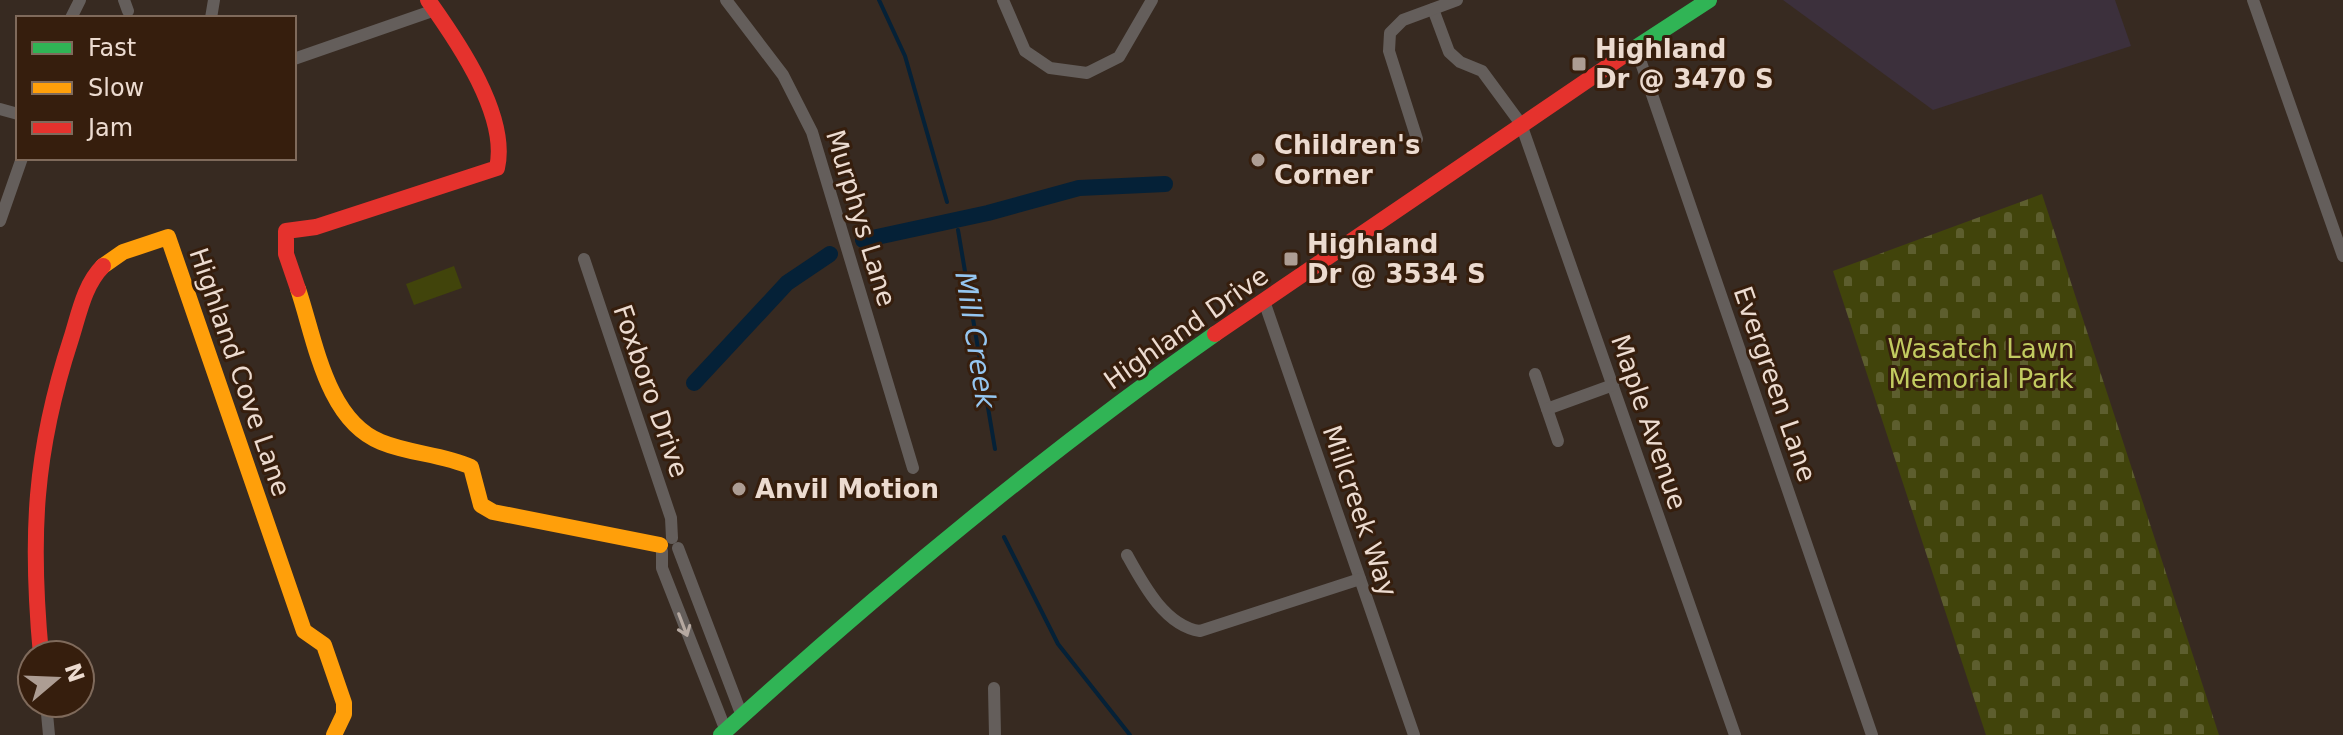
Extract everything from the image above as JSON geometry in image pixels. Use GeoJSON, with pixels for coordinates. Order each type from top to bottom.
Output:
{"type":"FeatureCollection","features":[{"type":"Feature","properties":{"kind":"street","name":"Murphys Lane"},"geometry":{"type":"LineString","coordinates":[[726,0],[783,75],[812,132],[913,468]]}},
{"type":"Feature","properties":{"kind":"street"},"geometry":{"type":"LineString","coordinates":[[1003,0],[1025,51],[1050,68],[1087,73],[1119,57],[1152,0]]}},
{"type":"Feature","properties":{"kind":"street"},"geometry":{"type":"LineString","coordinates":[[1417,139],[1389,51],[1389,37],[1399,23],[1457,0]]}},
{"type":"Feature","properties":{"kind":"street","name":"Highland Drive"},"geometry":{"type":"LineString","coordinates":[[724,733],[887,584],[1026,472],[1264,301],[1521,124],[1709,0]]}},
{"type":"Feature","properties":{"kind":"street"},"geometry":{"type":"LineString","coordinates":[[2253,0],[2343,256]]}},
{"type":"Feature","properties":{"kind":"street"},"geometry":{"type":"LineString","coordinates":[[296,58],[432,5],[477,75],[502,146],[497,168],[316,227],[286,231],[286,254],[336,400],[364,436],[384,444],[458,460],[471,467],[481,505],[493,512],[668,546]]}},
{"type":"Feature","properties":{"kind":"street","name":"Maple Avenue"},"geometry":{"type":"LineString","coordinates":[[1433,9],[1449,52],[1487,77],[1521,124],[1735,735]]}},
{"type":"Feature","properties":{"kind":"street","name":"Evergreen Lane"},"geometry":{"type":"LineString","coordinates":[[1636,48],[1872,735]]}},
{"type":"Feature","properties":{"kind":"street"},"geometry":{"type":"LineString","coordinates":[[0,221],[21,160]]}},
{"type":"Feature","properties":{"kind":"street","name":"Highland Cove Lane"},"geometry":{"type":"LineString","coordinates":[[40,639],[34,524],[40,457],[55,394],[89,283],[98,266],[109,258],[168,237],[304,631],[324,645],[344,703],[344,714],[334,735]]}},
{"type":"Feature","properties":{"kind":"street","name":"Foxboro Drive"},"geometry":{"type":"LineString","coordinates":[[584,259],[671,518],[662,568],[724,733]]}},
{"type":"Feature","properties":{"kind":"street","name":"Millcreek Way"},"geometry":{"type":"LineString","coordinates":[[1264,301],[1414,735]]}},
{"type":"Feature","properties":{"kind":"street"},"geometry":{"type":"LineString","coordinates":[[1535,374],[1558,441]]}},
{"type":"Feature","properties":{"kind":"street"},"geometry":{"type":"LineString","coordinates":[[1547,409],[1613,385]]}},
{"type":"Feature","properties":{"kind":"street","name":"Foxboro Drive"},"geometry":{"type":"LineString","coordinates":[[668,546],[742,716]]}},
{"type":"Feature","properties":{"kind":"street"},"geometry":{"type":"LineString","coordinates":[[1127,555],[1144,586],[1173,619],[1200,631],[1360,579]]}},
{"type":"Feature","properties":{"kind":"street"},"geometry":{"type":"LineString","coordinates":[[994,688],[995,735]]}},
{"type":"Feature","properties":{"kind":"shaded area"},"geometry":{"type":"Polygon","coordinates":[[[1783,0],[2115,0],[2131,46],[1933,110],[1783,0]]]}},
{"type":"Feature","properties":{"kind":"green space","name":"Wasatch Lawn Memorial Park"},"geometry":{"type":"Polygon","coordinates":[[[2042,194],[2219,735],[1986,735],[1833,271],[2042,194]]]}},
{"type":"Feature","properties":{"kind":"green space"},"geometry":{"type":"Polygon","coordinates":[[[454,266],[462,288],[414,305],[406,284],[454,266]]]}},
{"type":"Feature","properties":{"kind":"waterway","name":"Mill Creek"},"geometry":{"type":"LineString","coordinates":[[879,0],[905,56],[947,202]]}},
{"type":"Feature","properties":{"kind":"waterway"},"geometry":{"type":"LineString","coordinates":[[863,240],[988,213],[1079,188],[1165,184]]}},
{"type":"Feature","properties":{"kind":"waterway","name":"Mill Creek"},"geometry":{"type":"LineString","coordinates":[[958,230],[995,449]]}},
{"type":"Feature","properties":{"kind":"waterway"},"geometry":{"type":"LineString","coordinates":[[694,383],[787,283],[830,254]]}},
{"type":"Feature","properties":{"kind":"waterway","name":"Mill Creek"},"geometry":{"type":"LineString","coordinates":[[1004,537],[1058,644],[1130,735]]}},
{"type":"Feature","properties":{"kind":"traffic: fast"},"geometry":{"type":"LineString","coordinates":[[1623,56],[1709,0]]}},
{"type":"Feature","properties":{"kind":"traffic: fast"},"geometry":{"type":"LineString","coordinates":[[721,735],[840,629],[962,527],[1086,428],[1215,334]]}},
{"type":"Feature","properties":{"kind":"traffic: slow"},"geometry":{"type":"LineString","coordinates":[[103,266],[123,252],[168,237],[304,631],[324,645],[344,703],[344,714],[334,735]]}},
{"type":"Feature","properties":{"kind":"traffic: slow"},"geometry":{"type":"LineString","coordinates":[[298,289],[325,376],[347,416],[362,431],[392,446],[471,467],[481,505],[493,512],[660,545]]}},
{"type":"Feature","properties":{"kind":"traffic: jam"},"geometry":{"type":"LineString","coordinates":[[298,289],[286,254],[286,231],[316,227],[497,168],[499,148],[496,126],[488,103],[466,58],[428,0]]}},
{"type":"Feature","properties":{"kind":"traffic: jam"},"geometry":{"type":"LineString","coordinates":[[1215,334],[1623,56]]}},
{"type":"Feature","properties":{"kind":"traffic: jam"},"geometry":{"type":"LineString","coordinates":[[40,639],[36,533],[42,458],[59,380],[80,310],[91,282],[103,266]]}},
{"type":"Feature","properties":{"kind":"place","name":"Highland Dr @ 3470 S"},"geometry":{"type":"Point","coordinates":[1579,64]}},
{"type":"Feature","properties":{"kind":"place","name":"Children's Corner"},"geometry":{"type":"Point","coordinates":[1258,160]}},
{"type":"Feature","properties":{"kind":"place","name":"Highland Dr @ 3534 S"},"geometry":{"type":"Point","coordinates":[1291,259]}},
{"type":"Feature","properties":{"kind":"place","name":"Anvil Motion"},"geometry":{"type":"Point","coordinates":[739,489]}}]}
